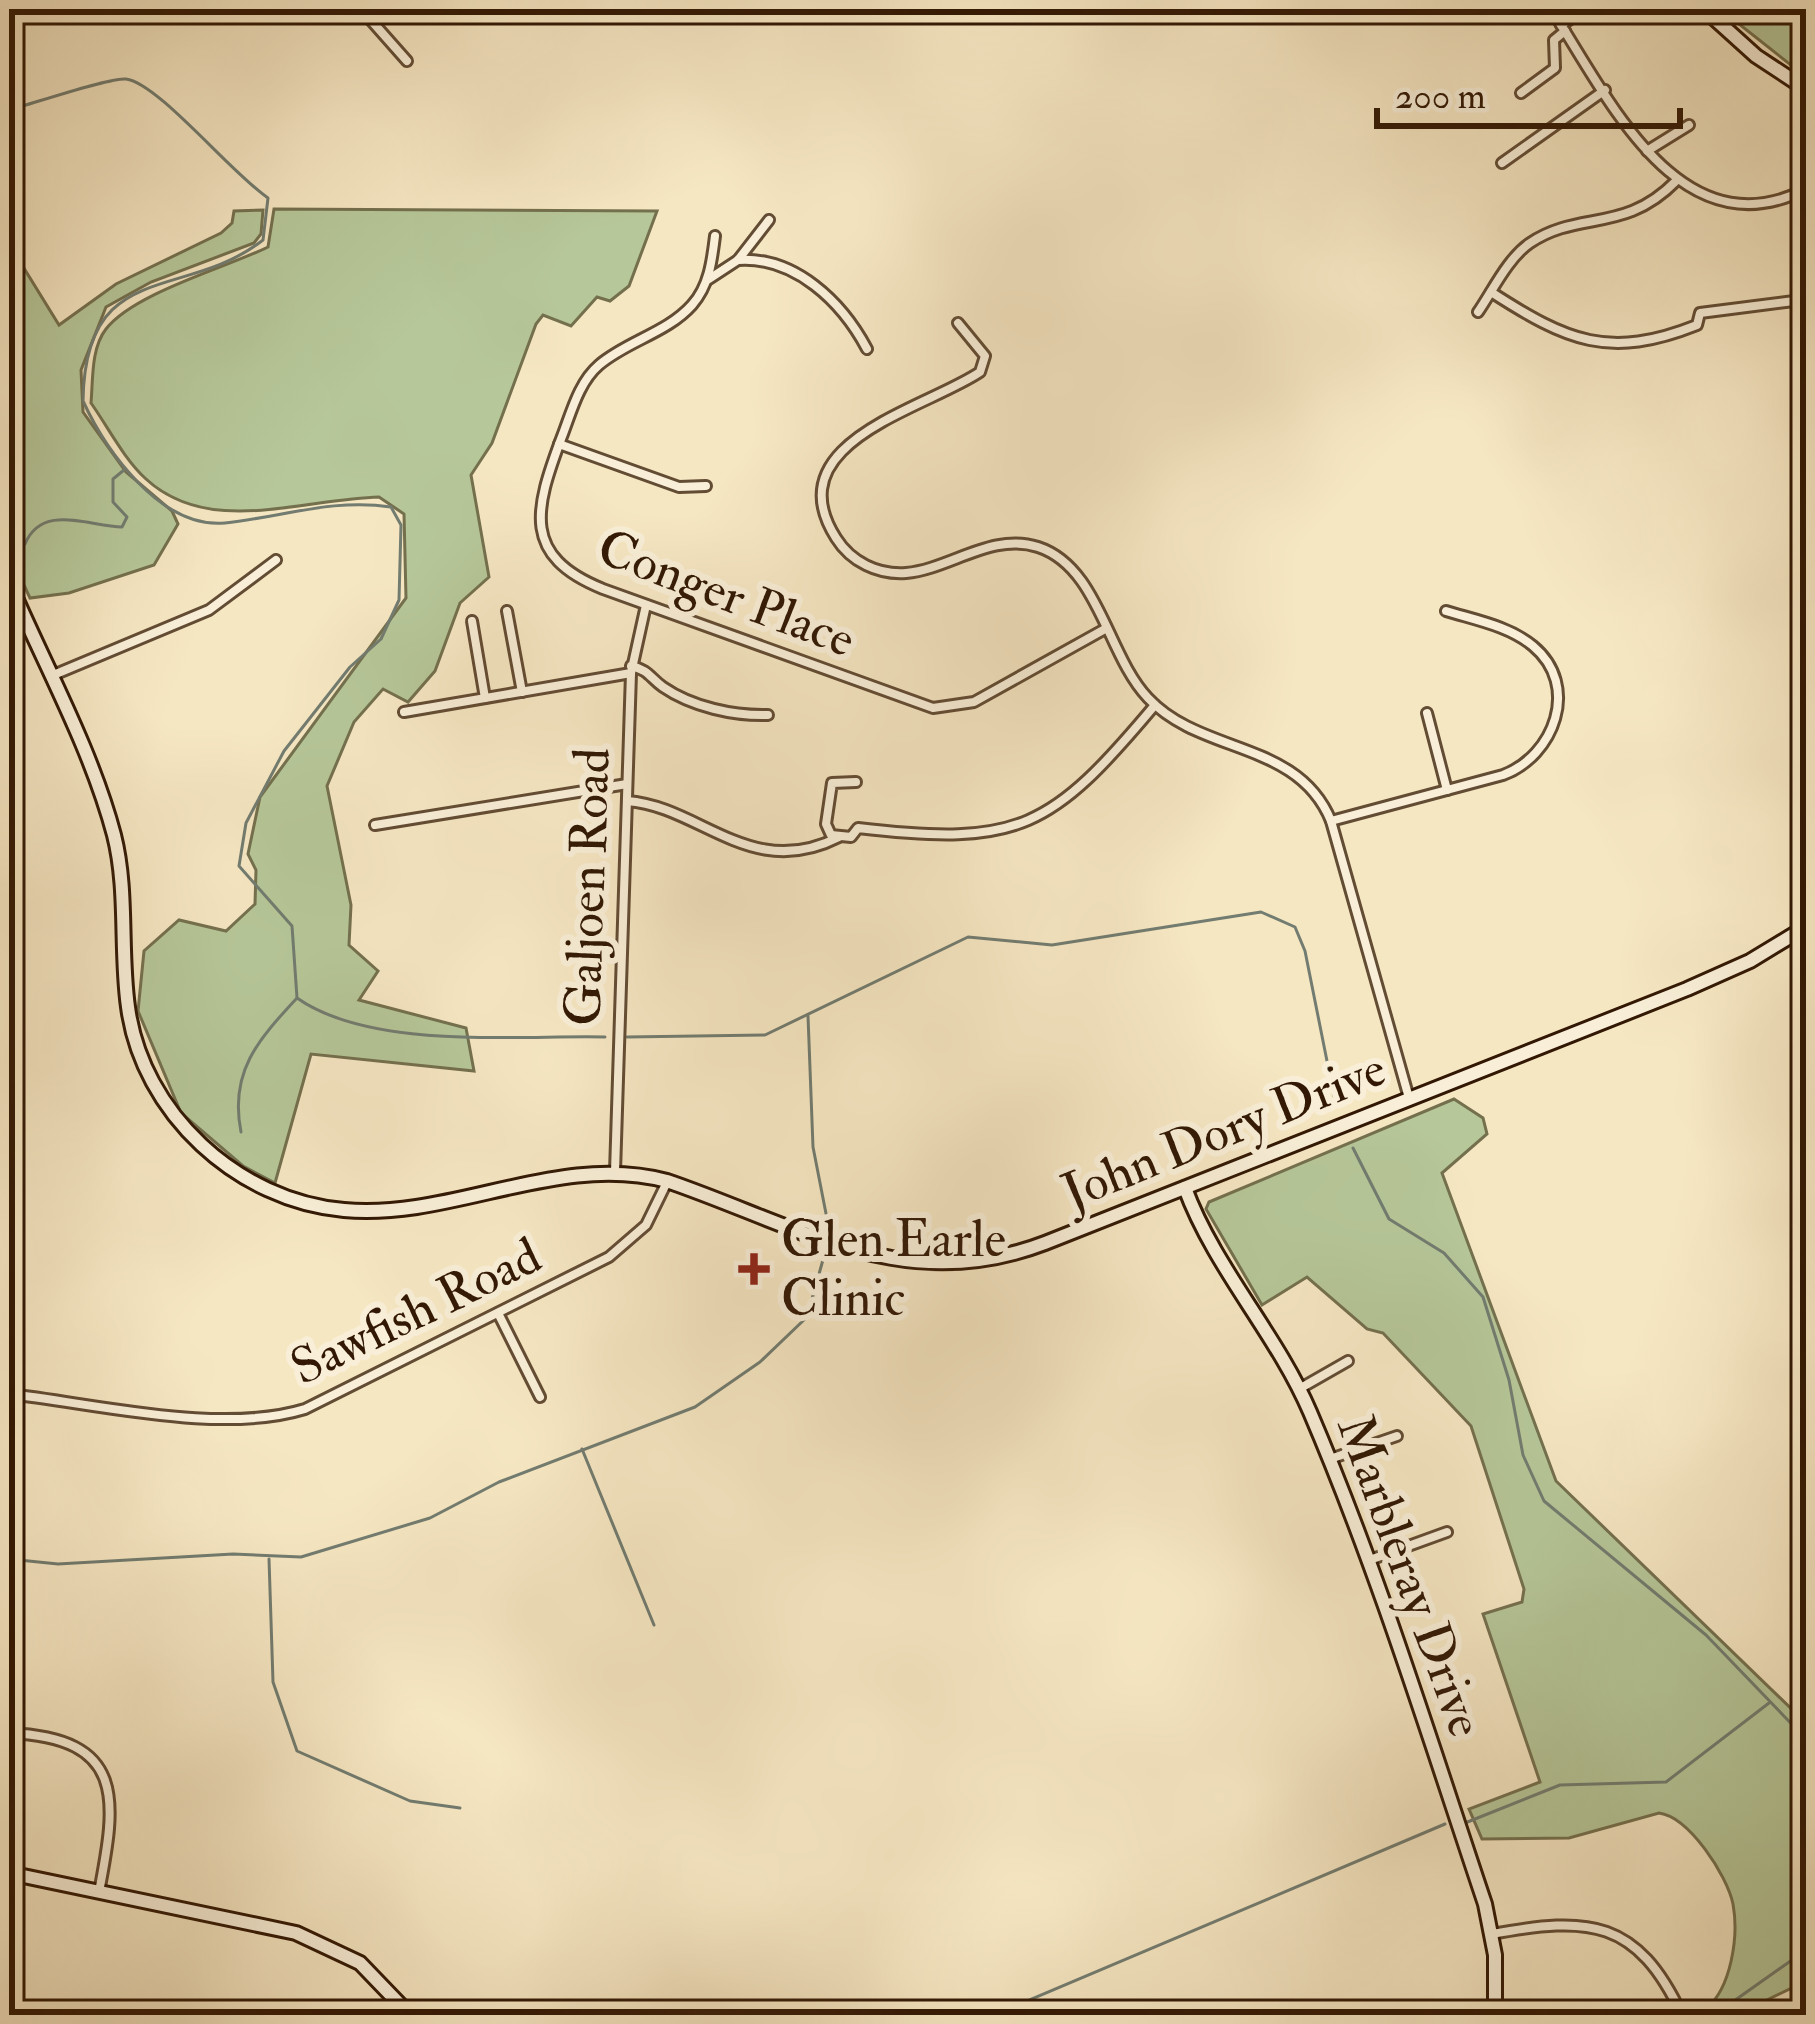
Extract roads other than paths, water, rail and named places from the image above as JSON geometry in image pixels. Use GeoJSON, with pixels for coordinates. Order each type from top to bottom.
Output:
{"type":"FeatureCollection","features":[{"type":"Feature","properties":{"kind":"street"},"geometry":{"type":"LineString","coordinates":[[361,9],[407,61]]}},
{"type":"Feature","properties":{"kind":"street"},"geometry":{"type":"LineString","coordinates":[[1550,9],[1647,151],[1676,181],[1704,196],[1738,204],[1772,202],[1806,189]]}},
{"type":"Feature","properties":{"kind":"street"},"geometry":{"type":"LineString","coordinates":[[1521,93],[1556,68],[1554,41],[1586,9]]}},
{"type":"Feature","properties":{"kind":"street"},"geometry":{"type":"LineString","coordinates":[[1704,9],[1756,56],[1806,89]]}},
{"type":"Feature","properties":{"kind":"street"},"geometry":{"type":"LineString","coordinates":[[1502,163],[1605,90]]}},
{"type":"Feature","properties":{"kind":"street"},"geometry":{"type":"LineString","coordinates":[[1647,151],[1689,125]]}},
{"type":"Feature","properties":{"kind":"street"},"geometry":{"type":"LineString","coordinates":[[1478,311],[1527,245],[1563,229],[1637,212],[1676,181]]}},
{"type":"Feature","properties":{"kind":"street"},"geometry":{"type":"LineString","coordinates":[[707,279],[738,260],[769,220]]}},
{"type":"Feature","properties":{"kind":"street","name":"Conger Place"},"geometry":{"type":"LineString","coordinates":[[716,236],[707,279],[685,313],[590,375],[559,444],[539,510],[548,549],[579,579],[933,708],[974,702],[1105,628]]}},
{"type":"Feature","properties":{"kind":"street"},"geometry":{"type":"LineString","coordinates":[[738,260],[767,262],[810,280],[867,349]]}},
{"type":"Feature","properties":{"kind":"street"},"geometry":{"type":"LineString","coordinates":[[1492,292],[1558,333],[1615,344],[1679,332],[1697,325],[1700,313],[1802,300]]}},
{"type":"Feature","properties":{"kind":"street"},"geometry":{"type":"LineString","coordinates":[[958,322],[985,356],[980,372],[858,435],[840,451],[824,489],[830,527],[862,563],[898,573],[1000,544],[1042,548],[1072,570],[1155,705],[1300,776],[1331,821],[1410,1100]]}},
{"type":"Feature","properties":{"kind":"street"},"geometry":{"type":"LineString","coordinates":[[559,444],[679,488],[706,486]]}},
{"type":"Feature","properties":{"kind":"street"},"geometry":{"type":"LineString","coordinates":[[50,677],[209,610],[276,560]]}},
{"type":"Feature","properties":{"kind":"street","name":"John Dory Drive"},"geometry":{"type":"LineString","coordinates":[[9,582],[115,839],[127,1000],[138,1048],[163,1099],[213,1156],[289,1198],[371,1212],[615,1172],[668,1181],[860,1252],[945,1266],[1022,1252],[1410,1100],[1723,974],[1806,927]]}},
{"type":"Feature","properties":{"kind":"street","name":"Galjoen Road"},"geometry":{"type":"LineString","coordinates":[[615,1172],[631,670],[646,605]]}},
{"type":"Feature","properties":{"kind":"street"},"geometry":{"type":"LineString","coordinates":[[507,611],[522,692]]}},
{"type":"Feature","properties":{"kind":"street"},"geometry":{"type":"LineString","coordinates":[[1331,821],[1528,763],[1552,732],[1558,697],[1547,664],[1532,645],[1446,611]]}},
{"type":"Feature","properties":{"kind":"street"},"geometry":{"type":"LineString","coordinates":[[472,621],[485,698]]}},
{"type":"Feature","properties":{"kind":"street"},"geometry":{"type":"LineString","coordinates":[[404,712],[631,670],[649,671],[662,687],[732,715],[768,716]]}},
{"type":"Feature","properties":{"kind":"street"},"geometry":{"type":"LineString","coordinates":[[627,801],[685,818],[747,848],[801,848],[851,837],[858,828],[963,838],[1021,823],[1086,783],[1155,705]]}},
{"type":"Feature","properties":{"kind":"street"},"geometry":{"type":"LineString","coordinates":[[1427,713],[1447,790]]}},
{"type":"Feature","properties":{"kind":"street"},"geometry":{"type":"LineString","coordinates":[[840,837],[826,828],[832,783],[848,778],[856,782]]}},
{"type":"Feature","properties":{"kind":"street"},"geometry":{"type":"LineString","coordinates":[[375,825],[627,784]]}},
{"type":"Feature","properties":{"kind":"street","name":"Sawfish Road"},"geometry":{"type":"LineString","coordinates":[[9,1394],[223,1419],[266,1419],[338,1395],[625,1247],[655,1212],[668,1181]]}},
{"type":"Feature","properties":{"kind":"street","name":"Marbleray Drive"},"geometry":{"type":"LineString","coordinates":[[1185,1188],[1213,1249],[1299,1389],[1329,1460],[1492,1934],[1495,2015]]}},
{"type":"Feature","properties":{"kind":"street"},"geometry":{"type":"LineString","coordinates":[[498,1313],[540,1396]]}},
{"type":"Feature","properties":{"kind":"street"},"geometry":{"type":"LineString","coordinates":[[1299,1389],[1348,1361]]}},
{"type":"Feature","properties":{"kind":"street"},"geometry":{"type":"LineString","coordinates":[[1329,1460],[1397,1436]]}},
{"type":"Feature","properties":{"kind":"street"},"geometry":{"type":"LineString","coordinates":[[1366,1562],[1447,1532]]}},
{"type":"Feature","properties":{"kind":"street"},"geometry":{"type":"LineString","coordinates":[[9,1733],[64,1739],[89,1755],[104,1774],[112,1821],[99,1892]]}},
{"type":"Feature","properties":{"kind":"street"},"geometry":{"type":"LineString","coordinates":[[9,1873],[319,1941],[372,1972],[410,2015]]}},
{"type":"Feature","properties":{"kind":"street"},"geometry":{"type":"LineString","coordinates":[[1492,1934],[1563,1923],[1614,1933],[1653,1962],[1682,2015]]}},
{"type":"Feature","properties":{"kind":"waterway"},"geometry":{"type":"LineString","coordinates":[[9,110],[126,79],[156,96],[268,198],[263,240],[233,259],[144,290],[120,303],[101,324],[88,355],[83,401],[106,442],[139,483],[179,514],[201,522],[370,505],[391,507],[401,525],[399,600],[381,639],[350,667],[284,751],[246,823],[239,866],[292,926],[297,998],[328,1015],[404,1033],[605,1037]]}},
{"type":"Feature","properties":{"kind":"waterway"},"geometry":{"type":"LineString","coordinates":[[25,544],[33,531],[54,520],[122,527],[127,517],[113,502],[113,479],[124,470]]}},
{"type":"Feature","properties":{"kind":"waterway"},"geometry":{"type":"LineString","coordinates":[[627,1037],[765,1035],[968,937],[1052,945],[1261,912],[1295,927],[1305,951],[1336,1106]]}},
{"type":"Feature","properties":{"kind":"waterway"},"geometry":{"type":"LineString","coordinates":[[241,1132],[238,1111],[243,1074],[259,1043],[297,998]]}},
{"type":"Feature","properties":{"kind":"waterway"},"geometry":{"type":"LineString","coordinates":[[808,1016],[813,1147],[830,1234]]}},
{"type":"Feature","properties":{"kind":"waterway"},"geometry":{"type":"LineString","coordinates":[[1353,1148],[1389,1219],[1444,1253],[1483,1297],[1509,1380],[1523,1455],[1544,1501],[1706,1635],[1806,1739]]}},
{"type":"Feature","properties":{"kind":"waterway"},"geometry":{"type":"LineString","coordinates":[[9,1559],[58,1564],[233,1554],[301,1557],[430,1518],[499,1482],[695,1407],[760,1362],[807,1317],[826,1249]]}},
{"type":"Feature","properties":{"kind":"waterway"},"geometry":{"type":"LineString","coordinates":[[582,1449],[654,1625]]}},
{"type":"Feature","properties":{"kind":"waterway"},"geometry":{"type":"LineString","coordinates":[[269,1559],[273,1682],[297,1751],[410,1801],[460,1808]]}},
{"type":"Feature","properties":{"kind":"waterway"},"geometry":{"type":"LineString","coordinates":[[1465,1823],[1560,1785],[1666,1782],[1769,1703]]}},
{"type":"Feature","properties":{"kind":"waterway"},"geometry":{"type":"LineString","coordinates":[[994,2015],[1445,1824]]}},
{"type":"Feature","properties":{"kind":"waterway"},"geometry":{"type":"LineString","coordinates":[[1724,2008],[1806,1950]]}},
{"type":"Feature","properties":{"kind":"place","name":"Glen Earle Clinic"},"geometry":{"type":"Point","coordinates":[754,1269]}}]}
